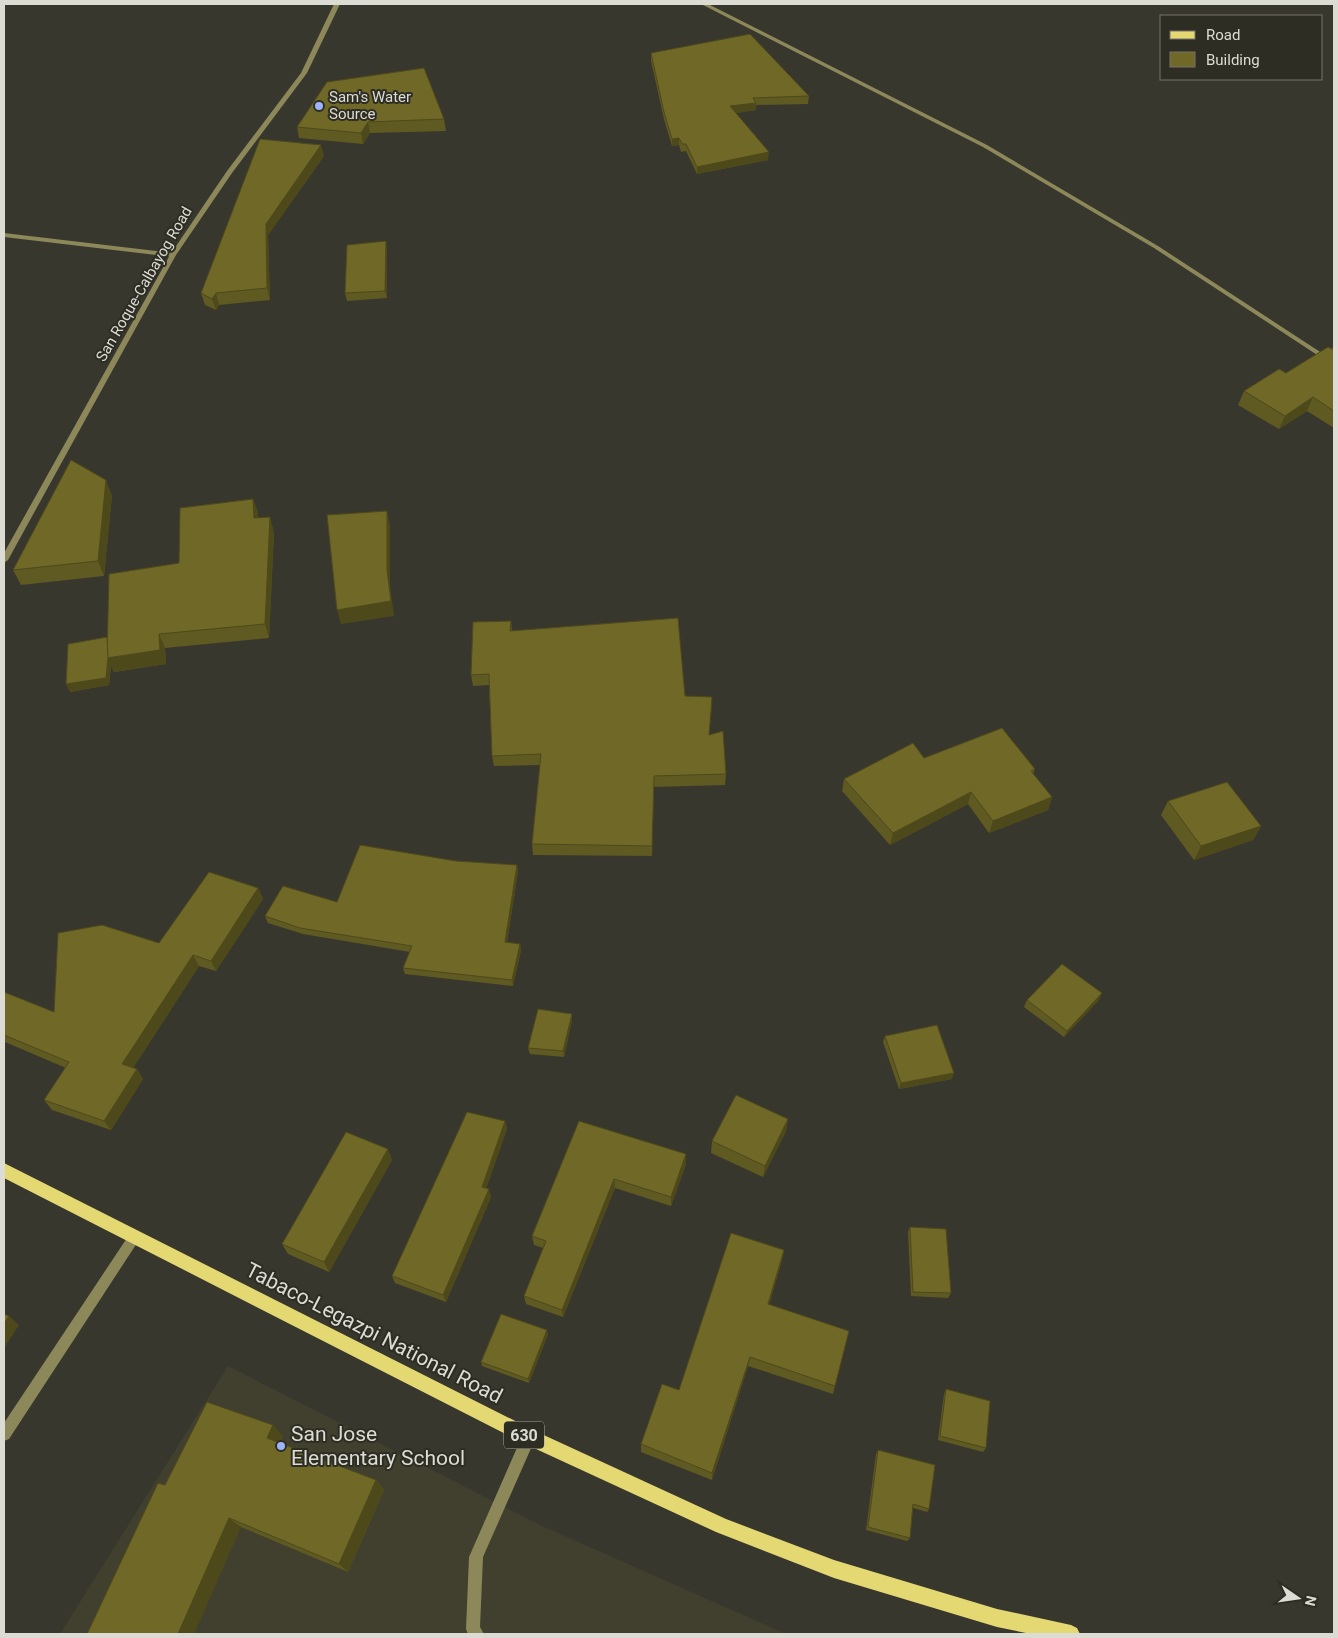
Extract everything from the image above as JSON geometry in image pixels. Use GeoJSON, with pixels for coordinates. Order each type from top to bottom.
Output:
{"type":"FeatureCollection","features":[{"type":"Feature","properties":{"kind":"main road","name":"Tabaco-Legazpi National Road"},"geometry":{"type":"LineString","coordinates":[[4,1170],[529,1437],[722,1526],[834,1569],[996,1618],[1071,1634]]}},
{"type":"Feature","properties":{"kind":"street","name":"San Roque-Calbayog Road"},"geometry":{"type":"LineString","coordinates":[[4,560],[173,255],[229,172],[304,74],[337,4]]}},
{"type":"Feature","properties":{"kind":"street"},"geometry":{"type":"LineString","coordinates":[[704,4],[985,146],[1156,247],[1334,364]]}},
{"type":"Feature","properties":{"kind":"street"},"geometry":{"type":"LineString","coordinates":[[4,235],[173,255]]}},
{"type":"Feature","properties":{"kind":"street"},"geometry":{"type":"LineString","coordinates":[[4,1434],[136,1236]]}},
{"type":"Feature","properties":{"kind":"street"},"geometry":{"type":"LineString","coordinates":[[477,1634],[473,1630],[476,1557],[529,1437]]}},
{"type":"Feature","properties":{"kind":"shaded area","name":"San Jose Elementary School"},"geometry":{"type":"Polygon","coordinates":[[[228,1366],[542,1526],[786,1634],[60,1634],[228,1366]]]}},
{"type":"Feature","properties":{"kind":"building"},"geometry":{"type":"Polygon","coordinates":[[[750,34],[809,96],[753,98],[756,103],[730,106],[769,152],[697,167],[686,144],[682,144],[679,138],[672,139],[651,53],[750,34]]]}},
{"type":"Feature","properties":{"kind":"building"},"geometry":{"type":"Polygon","coordinates":[[[424,68],[444,119],[368,122],[361,133],[297,127],[327,82],[424,68]]]}},
{"type":"Feature","properties":{"kind":"building"},"geometry":{"type":"Polygon","coordinates":[[[260,139],[321,145],[266,224],[267,288],[216,293],[212,299],[201,293],[260,139]]]}},
{"type":"Feature","properties":{"kind":"building"},"geometry":{"type":"Polygon","coordinates":[[[386,241],[385,291],[345,293],[347,245],[386,241]]]}},
{"type":"Feature","properties":{"kind":"building"},"geometry":{"type":"Polygon","coordinates":[[[1328,347],[1334,350],[1334,411],[1313,397],[1285,416],[1244,391],[1279,369],[1286,373],[1328,347]]]}},
{"type":"Feature","properties":{"kind":"building"},"geometry":{"type":"Polygon","coordinates":[[[71,460],[106,480],[98,561],[13,570],[71,460]]]}},
{"type":"Feature","properties":{"kind":"building"},"geometry":{"type":"Polygon","coordinates":[[[253,499],[254,518],[270,517],[265,624],[159,634],[160,650],[107,658],[109,574],[179,563],[180,508],[253,499]]]}},
{"type":"Feature","properties":{"kind":"building"},"geometry":{"type":"Polygon","coordinates":[[[387,511],[387,570],[391,601],[337,610],[327,515],[387,511]]]}},
{"type":"Feature","properties":{"kind":"building"},"geometry":{"type":"Polygon","coordinates":[[[678,618],[685,696],[712,697],[709,735],[723,731],[726,774],[654,776],[652,846],[532,844],[541,754],[492,756],[489,674],[471,675],[473,622],[511,621],[510,631],[678,618]]]}},
{"type":"Feature","properties":{"kind":"building"},"geometry":{"type":"Polygon","coordinates":[[[107,637],[108,658],[106,678],[66,684],[68,644],[107,637]]]}},
{"type":"Feature","properties":{"kind":"building"},"geometry":{"type":"Polygon","coordinates":[[[1002,728],[1035,769],[1031,771],[1052,797],[993,821],[971,792],[893,833],[844,779],[913,743],[924,758],[1002,728]]]}},
{"type":"Feature","properties":{"kind":"building"},"geometry":{"type":"Polygon","coordinates":[[[1227,782],[1261,826],[1201,846],[1168,801],[1227,782]]]}},
{"type":"Feature","properties":{"kind":"building"},"geometry":{"type":"Polygon","coordinates":[[[360,845],[456,861],[517,865],[505,942],[520,944],[512,980],[403,968],[412,946],[300,928],[265,916],[283,886],[337,902],[360,845]]]}},
{"type":"Feature","properties":{"kind":"building"},"geometry":{"type":"Polygon","coordinates":[[[209,872],[258,888],[211,961],[193,955],[122,1064],[137,1069],[104,1121],[44,1100],[69,1062],[4,1035],[4,992],[54,1012],[58,933],[102,925],[159,943],[209,872]]]}},
{"type":"Feature","properties":{"kind":"building"},"geometry":{"type":"Polygon","coordinates":[[[1062,964],[1102,993],[1067,1031],[1027,1000],[1062,964]]]}},
{"type":"Feature","properties":{"kind":"building"},"geometry":{"type":"Polygon","coordinates":[[[538,1009],[572,1014],[563,1051],[528,1048],[538,1009]]]}},
{"type":"Feature","properties":{"kind":"building"},"geometry":{"type":"Polygon","coordinates":[[[937,1025],[954,1073],[901,1083],[885,1036],[937,1025]]]}},
{"type":"Feature","properties":{"kind":"building"},"geometry":{"type":"Polygon","coordinates":[[[736,1095],[788,1119],[765,1166],[712,1141],[736,1095]]]}},
{"type":"Feature","properties":{"kind":"building"},"geometry":{"type":"Polygon","coordinates":[[[467,1112],[505,1121],[482,1187],[489,1189],[443,1295],[392,1276],[467,1112]]]}},
{"type":"Feature","properties":{"kind":"building"},"geometry":{"type":"Polygon","coordinates":[[[579,1121],[686,1154],[671,1197],[614,1179],[562,1310],[524,1296],[546,1241],[532,1236],[579,1121]]]}},
{"type":"Feature","properties":{"kind":"building"},"geometry":{"type":"Polygon","coordinates":[[[346,1132],[388,1149],[324,1262],[282,1244],[346,1132]]]}},
{"type":"Feature","properties":{"kind":"building"},"geometry":{"type":"Polygon","coordinates":[[[910,1227],[946,1229],[951,1293],[913,1292],[910,1227]]]}},
{"type":"Feature","properties":{"kind":"building"},"geometry":{"type":"Polygon","coordinates":[[[731,1233],[784,1250],[768,1304],[849,1331],[835,1386],[750,1357],[712,1473],[641,1444],[662,1384],[679,1390],[731,1233]]]}},
{"type":"Feature","properties":{"kind":"building"},"geometry":{"type":"Polygon","coordinates":[[[4,1314],[9,1316],[4,1324],[4,1314]]]}},
{"type":"Feature","properties":{"kind":"building"},"geometry":{"type":"Polygon","coordinates":[[[501,1314],[547,1330],[528,1379],[481,1362],[501,1314]]]}},
{"type":"Feature","properties":{"kind":"building"},"geometry":{"type":"Polygon","coordinates":[[[946,1389],[990,1401],[986,1448],[940,1436],[946,1389]]]}},
{"type":"Feature","properties":{"kind":"building"},"geometry":{"type":"Polygon","coordinates":[[[207,1402],[273,1425],[267,1438],[376,1480],[339,1564],[229,1518],[178,1634],[87,1634],[158,1483],[165,1485],[207,1402]]]}},
{"type":"Feature","properties":{"kind":"building"},"geometry":{"type":"Polygon","coordinates":[[[878,1450],[935,1465],[929,1509],[913,1504],[910,1538],[868,1527],[878,1450]]]}},
{"type":"Feature","properties":{"kind":"place","name":"Sam's Water Source"},"geometry":{"type":"Point","coordinates":[319,106]}},
{"type":"Feature","properties":{"kind":"place","name":"San Jose Elementary School"},"geometry":{"type":"Point","coordinates":[281,1446]}}]}
